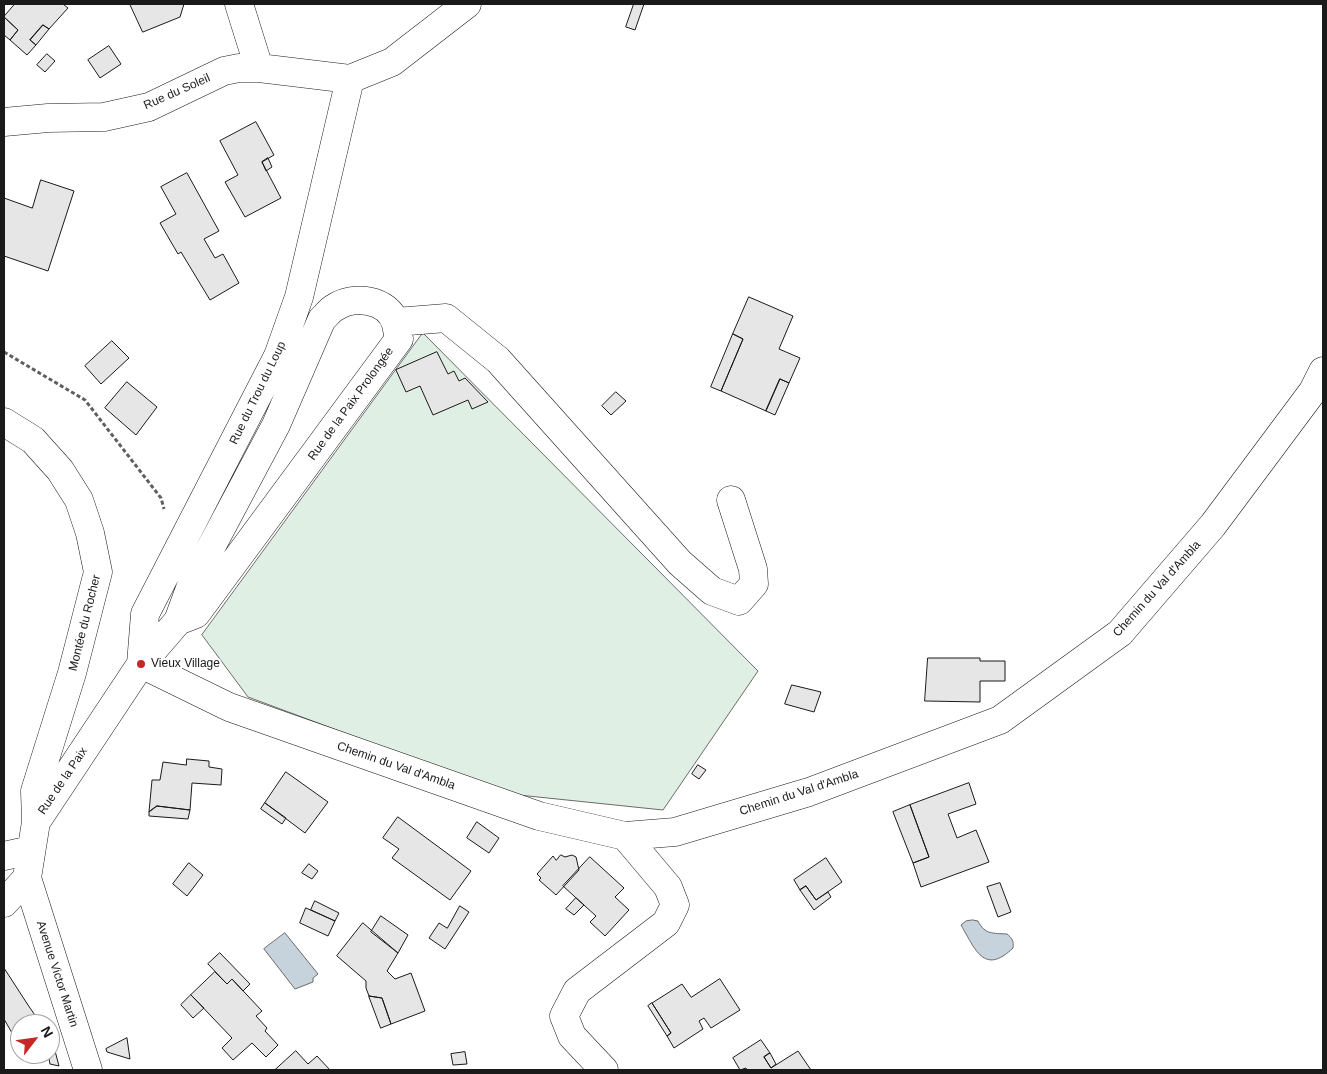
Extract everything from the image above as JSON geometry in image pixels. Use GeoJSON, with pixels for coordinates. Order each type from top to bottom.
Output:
{"type":"FeatureCollection","features":[{"type":"Feature","properties":{"kind":"street"},"geometry":{"type":"LineString","coordinates":[[239,4],[259,68]]}},
{"type":"Feature","properties":{"kind":"street"},"geometry":{"type":"LineString","coordinates":[[350,79],[392,62],[468,4]]}},
{"type":"Feature","properties":{"kind":"street","name":"Rue du Soleil"},"geometry":{"type":"LineString","coordinates":[[4,122],[48,118],[104,117],[149,107],[224,71],[239,68],[259,68],[350,79]]}},
{"type":"Feature","properties":{"kind":"street","name":"Rue du Trou du Loup"},"geometry":{"type":"LineString","coordinates":[[141,664],[145,614],[278,356],[299,297],[350,79]]}},
{"type":"Feature","properties":{"kind":"street","name":"Rue de la Paix Prolongée"},"geometry":{"type":"LineString","coordinates":[[141,664],[178,621],[192,583],[276,424],[322,319],[334,308],[354,300],[372,301],[386,310],[396,322],[399,340],[196,614],[178,621]]}},
{"type":"Feature","properties":{"kind":"street"},"geometry":{"type":"LineString","coordinates":[[396,322],[446,318],[469,336],[498,360],[680,563],[712,591],[739,601],[754,584],[753,569],[731,500]]}},
{"type":"Feature","properties":{"kind":"street","name":"Chemin du Val d'Ambla"},"geometry":{"type":"LineString","coordinates":[[141,664],[238,710],[539,816],[625,836],[675,832],[809,792],[1000,720],[1120,633],[1213,525],[1313,391],[1323,371]]}},
{"type":"Feature","properties":{"kind":"street","name":"Montée du Rocher"},"geometry":{"type":"LineString","coordinates":[[4,422],[33,440],[60,470],[79,500],[90,533],[98,572],[72,674],[35,791],[36,822]]}},
{"type":"Feature","properties":{"kind":"street","name":"Rue de la Paix"},"geometry":{"type":"LineString","coordinates":[[27,878],[36,822],[141,664]]}},
{"type":"Feature","properties":{"kind":"street"},"geometry":{"type":"LineString","coordinates":[[604,1070],[572,1036],[564,1016],[577,991],[666,923],[675,905],[668,886],[625,836]]}},
{"type":"Feature","properties":{"kind":"street"},"geometry":{"type":"LineString","coordinates":[[4,856],[31,850]]}},
{"type":"Feature","properties":{"kind":"street"},"geometry":{"type":"LineString","coordinates":[[4,903],[27,878]]}},
{"type":"Feature","properties":{"kind":"street","name":"Avenue Victor Martin"},"geometry":{"type":"LineString","coordinates":[[27,878],[88,1070]]}},
{"type":"Feature","properties":{"kind":"path"},"geometry":{"type":"LineString","coordinates":[[4,352],[85,400],[161,498],[176,553]]}},
{"type":"Feature","properties":{"kind":"green space"},"geometry":{"type":"Polygon","coordinates":[[[423,333],[758,671],[663,810],[509,794],[248,697],[202,635],[423,333]]]}},
{"type":"Feature","properties":{"kind":"shaded area"},"geometry":{"type":"Polygon","coordinates":[[[966,921],[978,921],[987,931],[1007,934],[1012,940],[1013,948],[995,960],[981,956],[961,925],[966,921]]]}},
{"type":"Feature","properties":{"kind":"shaded area"},"geometry":{"type":"Polygon","coordinates":[[[285,933],[318,974],[313,978],[313,982],[295,989],[264,949],[285,933]]]}},
{"type":"Feature","properties":{"kind":"building"},"geometry":{"type":"Polygon","coordinates":[[[15,4],[63,4],[68,8],[49,29],[43,25],[30,40],[36,45],[27,55],[10,40],[18,30],[4,17],[15,4]]]}},
{"type":"Feature","properties":{"kind":"building"},"geometry":{"type":"Polygon","coordinates":[[[130,4],[184,4],[180,17],[143,32],[130,4]]]}},
{"type":"Feature","properties":{"kind":"building"},"geometry":{"type":"Polygon","coordinates":[[[634,4],[644,4],[635,30],[626,27],[634,4]]]}},
{"type":"Feature","properties":{"kind":"building"},"geometry":{"type":"Polygon","coordinates":[[[4,17],[18,30],[10,40],[4,35],[4,17]]]}},
{"type":"Feature","properties":{"kind":"building"},"geometry":{"type":"Polygon","coordinates":[[[43,25],[49,29],[36,45],[30,40],[43,25]]]}},
{"type":"Feature","properties":{"kind":"building"},"geometry":{"type":"Polygon","coordinates":[[[109,46],[121,64],[100,78],[88,60],[109,46]]]}},
{"type":"Feature","properties":{"kind":"building"},"geometry":{"type":"Polygon","coordinates":[[[47,54],[55,61],[45,72],[37,65],[47,54]]]}},
{"type":"Feature","properties":{"kind":"building"},"geometry":{"type":"Polygon","coordinates":[[[256,122],[274,155],[262,162],[281,198],[245,217],[225,182],[238,175],[220,141],[256,122]]]}},
{"type":"Feature","properties":{"kind":"building"},"geometry":{"type":"Polygon","coordinates":[[[268,158],[272,167],[266,171],[262,162],[268,158]]]}},
{"type":"Feature","properties":{"kind":"building"},"geometry":{"type":"Polygon","coordinates":[[[187,173],[219,231],[204,239],[215,258],[223,254],[239,283],[210,300],[181,252],[178,254],[160,223],[176,214],[161,187],[187,173]]]}},
{"type":"Feature","properties":{"kind":"building"},"geometry":{"type":"Polygon","coordinates":[[[41,180],[74,191],[48,271],[4,256],[4,198],[32,208],[41,180]]]}},
{"type":"Feature","properties":{"kind":"building"},"geometry":{"type":"Polygon","coordinates":[[[749,297],[793,316],[779,349],[800,358],[789,383],[780,379],[766,411],[721,391],[743,339],[733,334],[749,297]]]}},
{"type":"Feature","properties":{"kind":"building"},"geometry":{"type":"Polygon","coordinates":[[[733,334],[743,339],[721,391],[711,387],[733,334]]]}},
{"type":"Feature","properties":{"kind":"building"},"geometry":{"type":"Polygon","coordinates":[[[112,341],[129,358],[101,384],[85,366],[112,341]]]}},
{"type":"Feature","properties":{"kind":"building"},"geometry":{"type":"Polygon","coordinates":[[[437,352],[448,374],[454,371],[459,381],[465,378],[488,402],[472,409],[468,400],[433,415],[420,386],[406,392],[396,370],[437,352]]]}},
{"type":"Feature","properties":{"kind":"building"},"geometry":{"type":"Polygon","coordinates":[[[780,379],[789,383],[775,415],[766,411],[780,379]]]}},
{"type":"Feature","properties":{"kind":"building"},"geometry":{"type":"Polygon","coordinates":[[[127,382],[157,407],[136,435],[105,408],[127,382]]]}},
{"type":"Feature","properties":{"kind":"building"},"geometry":{"type":"Polygon","coordinates":[[[616,392],[626,401],[611,415],[602,406],[616,392]]]}},
{"type":"Feature","properties":{"kind":"building"},"geometry":{"type":"Polygon","coordinates":[[[928,658],[980,658],[980,661],[1005,661],[1005,681],[980,681],[980,702],[925,701],[928,658]]]}},
{"type":"Feature","properties":{"kind":"building"},"geometry":{"type":"Polygon","coordinates":[[[792,685],[821,692],[814,712],[785,704],[792,685]]]}},
{"type":"Feature","properties":{"kind":"building"},"geometry":{"type":"Polygon","coordinates":[[[187,759],[209,761],[209,767],[222,769],[221,785],[192,783],[190,810],[157,806],[149,812],[152,780],[160,780],[163,762],[186,765],[187,759]]]}},
{"type":"Feature","properties":{"kind":"building"},"geometry":{"type":"Polygon","coordinates":[[[698,765],[706,770],[699,779],[692,774],[698,765]]]}},
{"type":"Feature","properties":{"kind":"building"},"geometry":{"type":"Polygon","coordinates":[[[286,772],[328,802],[305,833],[265,803],[286,772]]]}},
{"type":"Feature","properties":{"kind":"building"},"geometry":{"type":"Polygon","coordinates":[[[969,783],[976,804],[948,814],[957,838],[976,830],[989,862],[921,887],[913,863],[929,857],[910,805],[969,783]]]}},
{"type":"Feature","properties":{"kind":"building"},"geometry":{"type":"Polygon","coordinates":[[[265,803],[286,818],[282,824],[261,809],[265,803]]]}},
{"type":"Feature","properties":{"kind":"building"},"geometry":{"type":"Polygon","coordinates":[[[910,805],[929,857],[913,863],[893,812],[910,805]]]}},
{"type":"Feature","properties":{"kind":"building"},"geometry":{"type":"Polygon","coordinates":[[[157,806],[190,810],[188,819],[149,816],[149,812],[157,806]]]}},
{"type":"Feature","properties":{"kind":"building"},"geometry":{"type":"Polygon","coordinates":[[[398,817],[471,871],[450,900],[392,858],[399,849],[383,838],[398,817]]]}},
{"type":"Feature","properties":{"kind":"building"},"geometry":{"type":"Polygon","coordinates":[[[477,822],[499,838],[489,853],[467,838],[477,822]]]}},
{"type":"Feature","properties":{"kind":"building"},"geometry":{"type":"Polygon","coordinates":[[[561,855],[576,857],[579,870],[556,895],[539,880],[541,878],[537,874],[553,856],[556,860],[561,855]]]}},
{"type":"Feature","properties":{"kind":"building"},"geometry":{"type":"Polygon","coordinates":[[[590,857],[624,888],[615,897],[629,910],[605,936],[590,922],[596,916],[563,886],[590,857]]]}},
{"type":"Feature","properties":{"kind":"building"},"geometry":{"type":"Polygon","coordinates":[[[826,858],[842,882],[816,900],[806,886],[800,890],[794,880],[826,858]]]}},
{"type":"Feature","properties":{"kind":"building"},"geometry":{"type":"Polygon","coordinates":[[[189,863],[203,875],[187,896],[173,884],[189,863]]]}},
{"type":"Feature","properties":{"kind":"building"},"geometry":{"type":"Polygon","coordinates":[[[309,864],[318,871],[312,879],[302,873],[309,864]]]}},
{"type":"Feature","properties":{"kind":"building"},"geometry":{"type":"Polygon","coordinates":[[[1000,883],[1011,912],[998,917],[987,887],[1000,883]]]}},
{"type":"Feature","properties":{"kind":"building"},"geometry":{"type":"Polygon","coordinates":[[[806,886],[816,900],[828,892],[831,897],[814,910],[800,890],[806,886]]]}},
{"type":"Feature","properties":{"kind":"building"},"geometry":{"type":"Polygon","coordinates":[[[576,898],[584,905],[574,915],[566,909],[576,898]]]}},
{"type":"Feature","properties":{"kind":"building"},"geometry":{"type":"Polygon","coordinates":[[[315,901],[339,913],[335,921],[311,910],[315,901]]]}},
{"type":"Feature","properties":{"kind":"building"},"geometry":{"type":"Polygon","coordinates":[[[460,906],[469,912],[445,949],[429,938],[439,923],[447,928],[460,906]]]}},
{"type":"Feature","properties":{"kind":"building"},"geometry":{"type":"Polygon","coordinates":[[[306,908],[335,921],[328,936],[300,923],[306,908]]]}},
{"type":"Feature","properties":{"kind":"building"},"geometry":{"type":"Polygon","coordinates":[[[381,916],[408,935],[398,953],[371,932],[381,916]]]}},
{"type":"Feature","properties":{"kind":"building"},"geometry":{"type":"Polygon","coordinates":[[[363,923],[398,953],[387,971],[395,979],[411,973],[425,1011],[391,1024],[382,998],[369,996],[366,981],[337,956],[363,923]]]}},
{"type":"Feature","properties":{"kind":"building"},"geometry":{"type":"Polygon","coordinates":[[[220,953],[250,984],[243,991],[232,979],[227,984],[208,964],[220,953]]]}},
{"type":"Feature","properties":{"kind":"building"},"geometry":{"type":"Polygon","coordinates":[[[4,968],[34,1014],[10,1014],[10,1030],[4,1019],[4,968]]]}},
{"type":"Feature","properties":{"kind":"building"},"geometry":{"type":"Polygon","coordinates":[[[215,972],[227,984],[232,979],[262,1011],[256,1016],[267,1028],[265,1031],[278,1045],[266,1057],[252,1043],[233,1060],[222,1048],[232,1038],[191,995],[215,972]]]}},
{"type":"Feature","properties":{"kind":"building"},"geometry":{"type":"Polygon","coordinates":[[[720,979],[740,1010],[711,1028],[704,1018],[699,1021],[703,1029],[674,1048],[667,1036],[671,1033],[652,1003],[682,984],[691,997],[720,979]]]}},
{"type":"Feature","properties":{"kind":"building"},"geometry":{"type":"Polygon","coordinates":[[[191,995],[204,1008],[193,1018],[181,1005],[191,995]]]}},
{"type":"Feature","properties":{"kind":"building"},"geometry":{"type":"Polygon","coordinates":[[[369,996],[382,998],[391,1024],[381,1028],[369,996]]]}},
{"type":"Feature","properties":{"kind":"building"},"geometry":{"type":"Polygon","coordinates":[[[652,1003],[671,1033],[667,1036],[648,1006],[652,1003]]]}},
{"type":"Feature","properties":{"kind":"building"},"geometry":{"type":"Polygon","coordinates":[[[127,1038],[130,1059],[107,1052],[106,1049],[127,1038]]]}},
{"type":"Feature","properties":{"kind":"building"},"geometry":{"type":"Polygon","coordinates":[[[761,1040],[770,1053],[764,1057],[771,1068],[798,1051],[811,1070],[747,1070],[746,1068],[740,1070],[733,1058],[761,1040]]]}},
{"type":"Feature","properties":{"kind":"building"},"geometry":{"type":"Polygon","coordinates":[[[296,1051],[308,1064],[317,1056],[330,1070],[275,1070],[296,1051]]]}},
{"type":"Feature","properties":{"kind":"building"},"geometry":{"type":"Polygon","coordinates":[[[465,1052],[467,1064],[453,1065],[451,1054],[465,1052]]]}},
{"type":"Feature","properties":{"kind":"building"},"geometry":{"type":"Polygon","coordinates":[[[770,1053],[776,1064],[771,1068],[764,1057],[770,1053]]]}},
{"type":"Feature","properties":{"kind":"place","name":"Vieux Village"},"geometry":{"type":"Point","coordinates":[141,664]}}]}
